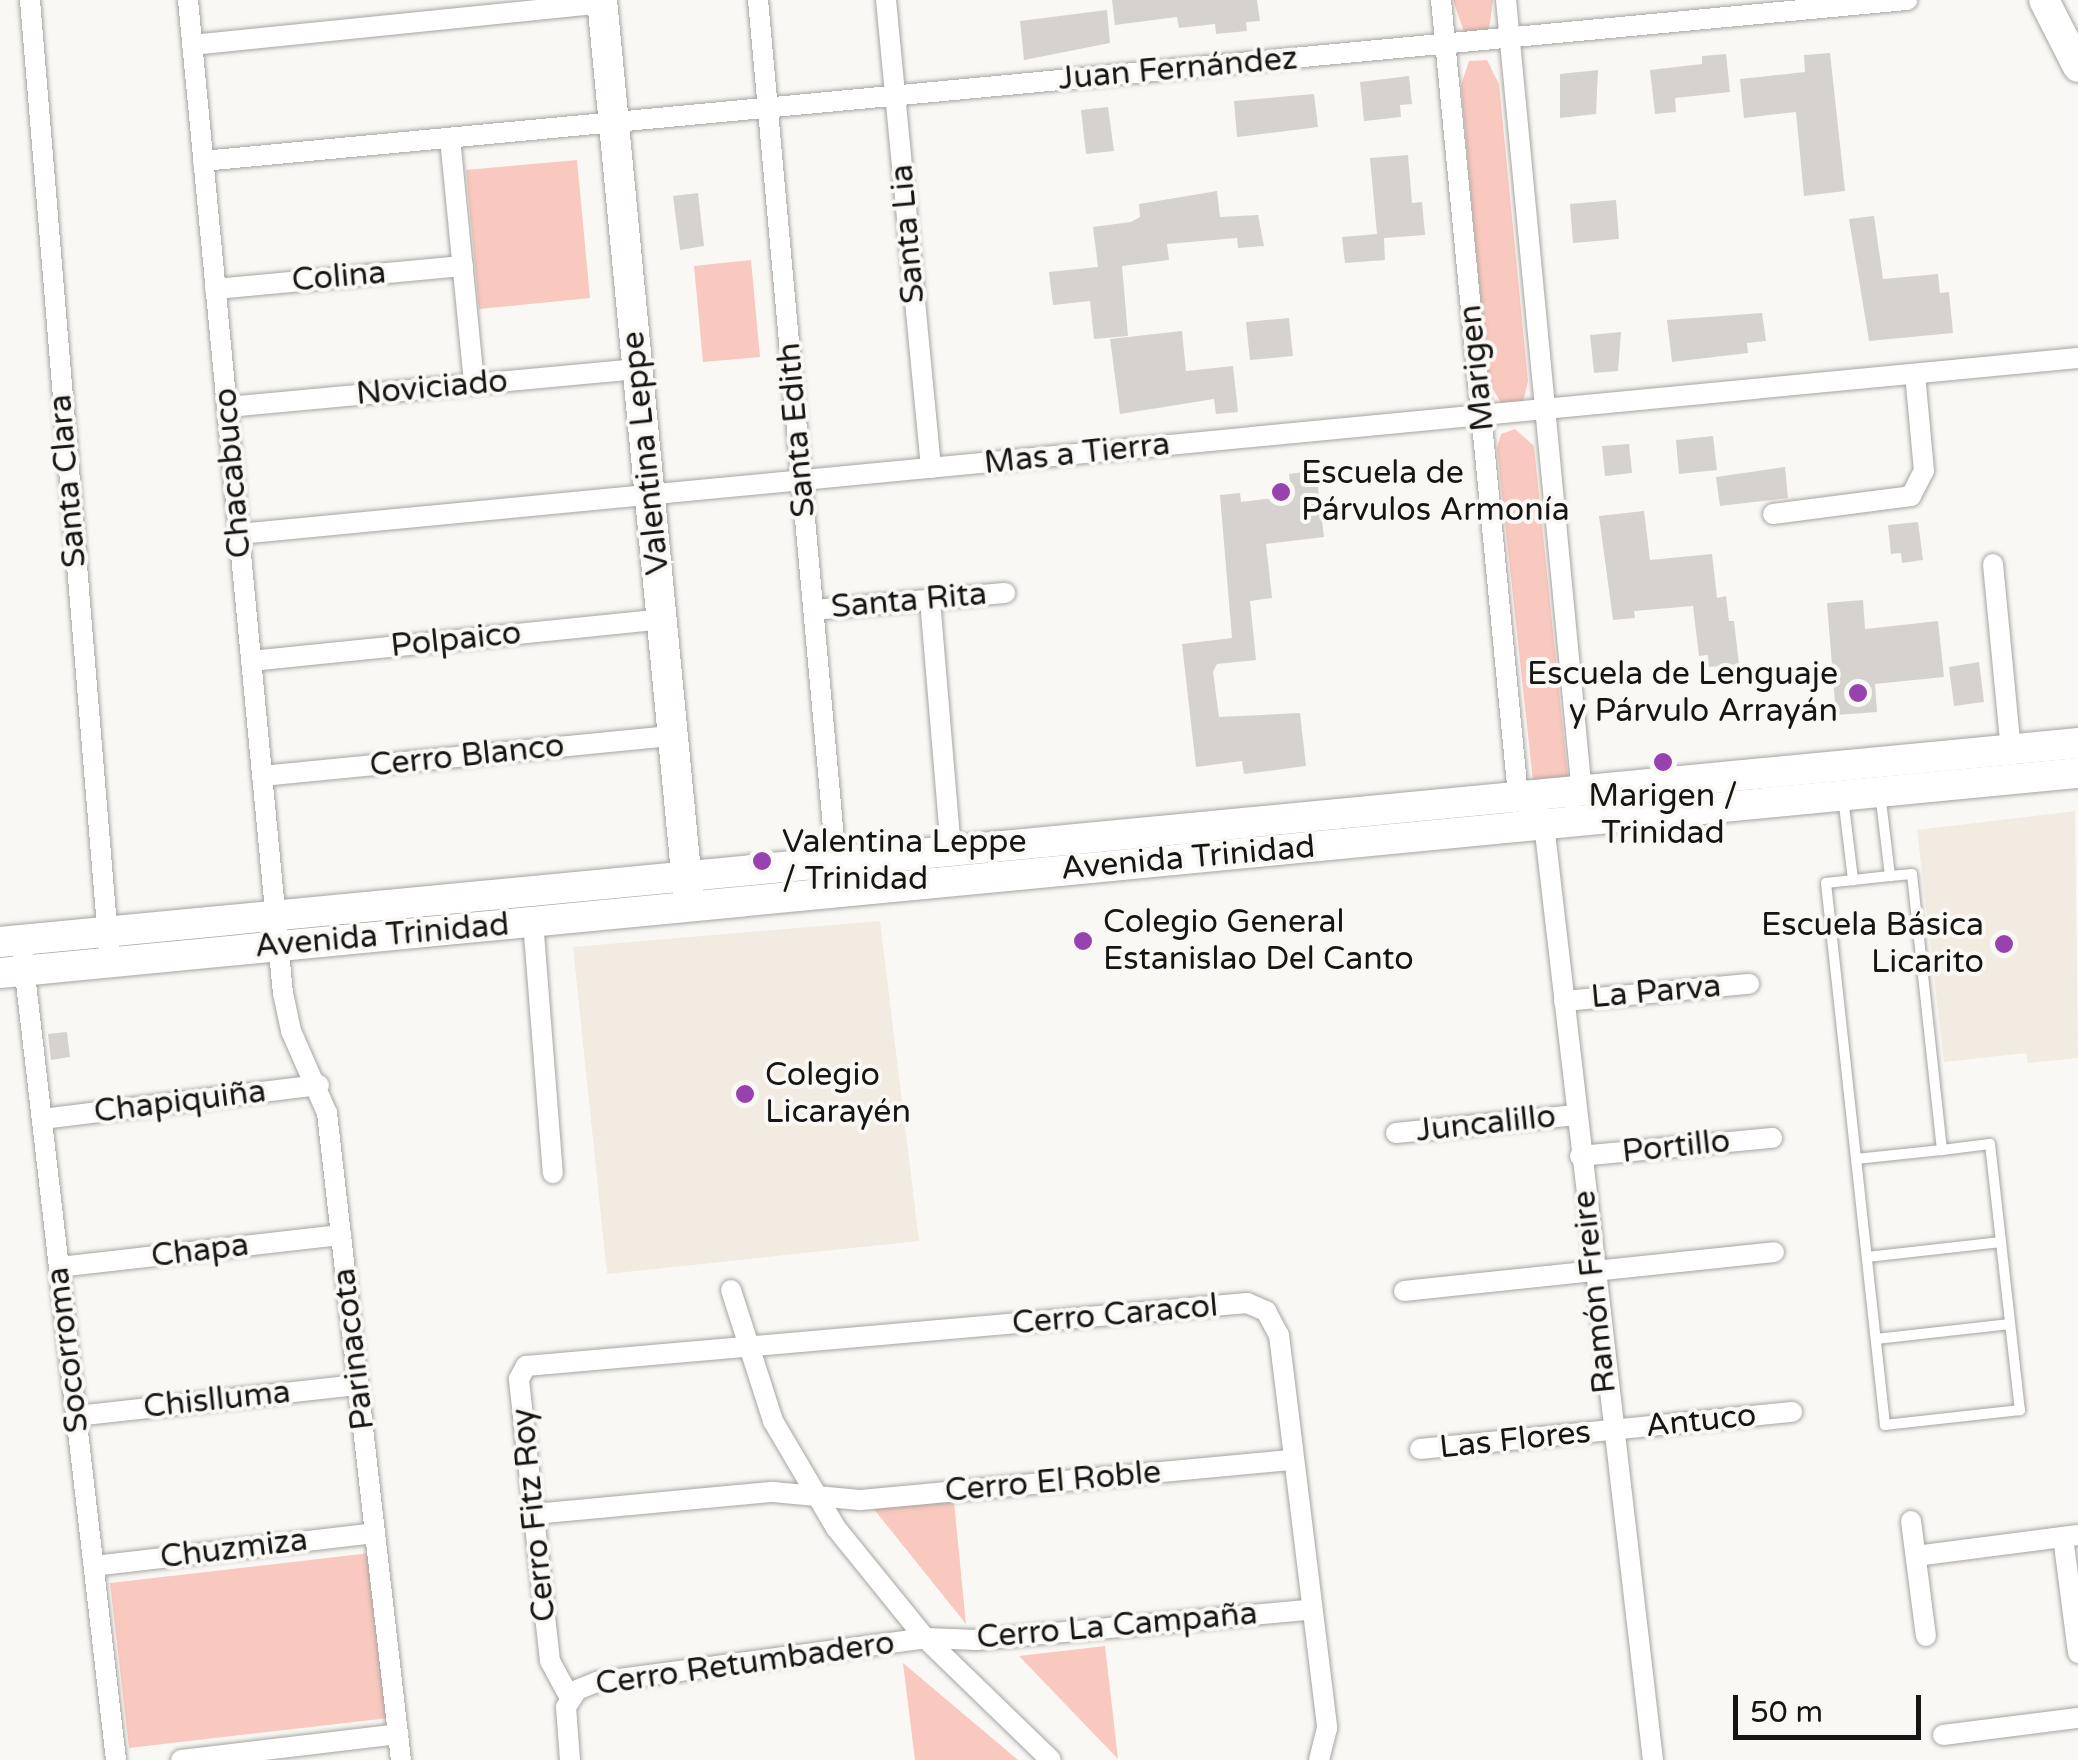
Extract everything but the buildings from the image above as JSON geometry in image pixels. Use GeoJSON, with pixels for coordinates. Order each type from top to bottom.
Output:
{"type":"FeatureCollection","features":[{"type":"Feature","properties":{"kind":"main road"},"geometry":{"type":"LineString","coordinates":[[2044,0],[2078,66]]}},
{"type":"Feature","properties":{"kind":"main road","name":"Valentina Leppe"},"geometry":{"type":"LineString","coordinates":[[602,1],[690,906]]}},
{"type":"Feature","properties":{"kind":"main road","name":"Avenida Trinidad"},"geometry":{"type":"LineString","coordinates":[[11,941],[2078,743]]}},
{"type":"Feature","properties":{"kind":"main road","name":"Avenida Trinidad"},"geometry":{"type":"LineString","coordinates":[[12,972],[2078,773]]}},
{"type":"Feature","properties":{"kind":"street","name":"Santa Clara"},"geometry":{"type":"LineString","coordinates":[[30,0],[110,962]]}},
{"type":"Feature","properties":{"kind":"street","name":"Chacabuco"},"geometry":{"type":"LineString","coordinates":[[188,0],[278,946]]}},
{"type":"Feature","properties":{"kind":"street","name":"Santa Edith"},"geometry":{"type":"LineString","coordinates":[[758,0],[836,861]]}},
{"type":"Feature","properties":{"kind":"street","name":"Santa Lia"},"geometry":{"type":"LineString","coordinates":[[886,0],[931,468]]}},
{"type":"Feature","properties":{"kind":"street","name":"Marigen"},"geometry":{"type":"LineString","coordinates":[[1441,0],[1518,795]]}},
{"type":"Feature","properties":{"kind":"street","name":"Marigen"},"geometry":{"type":"LineString","coordinates":[[1506,0],[1582,789]]}},
{"type":"Feature","properties":{"kind":"street","name":"Juan Fernández"},"geometry":{"type":"LineString","coordinates":[[203,161],[1907,0]]}},
{"type":"Feature","properties":{"kind":"street"},"geometry":{"type":"LineString","coordinates":[[192,45],[602,1]]}},
{"type":"Feature","properties":{"kind":"street"},"geometry":{"type":"LineString","coordinates":[[450,138],[474,384]]}},
{"type":"Feature","properties":{"kind":"street","name":"Colina"},"geometry":{"type":"LineString","coordinates":[[215,289],[462,266]]}},
{"type":"Feature","properties":{"kind":"street","name":"Mas a Tierra"},"geometry":{"type":"LineString","coordinates":[[239,534],[2078,358]]}},
{"type":"Feature","properties":{"kind":"street","name":"Noviciado"},"geometry":{"type":"LineString","coordinates":[[226,407],[638,369]]}},
{"type":"Feature","properties":{"kind":"street"},"geometry":{"type":"LineString","coordinates":[[1773,514],[1911,496],[1924,471],[1915,374]]}},
{"type":"Feature","properties":{"kind":"street"},"geometry":{"type":"LineString","coordinates":[[1993,564],[2011,750]]}},
{"type":"Feature","properties":{"kind":"street","name":"Santa Rita"},"geometry":{"type":"LineString","coordinates":[[814,610],[1004,592]]}},
{"type":"Feature","properties":{"kind":"street"},"geometry":{"type":"LineString","coordinates":[[930,600],[951,850]]}},
{"type":"Feature","properties":{"kind":"street","name":"Polpaico"},"geometry":{"type":"LineString","coordinates":[[251,661],[662,620]]}},
{"type":"Feature","properties":{"kind":"street","name":"Cerro Blanco"},"geometry":{"type":"LineString","coordinates":[[262,776],[673,736]]}},
{"type":"Feature","properties":{"kind":"street"},"geometry":{"type":"LineString","coordinates":[[1518,795],[1544,824],[1582,789]]}},
{"type":"Feature","properties":{"kind":"street","name":"Ramón Freire"},"geometry":{"type":"LineString","coordinates":[[1544,824],[1610,1431],[1653,1760]]}},
{"type":"Feature","properties":{"kind":"street"},"geometry":{"type":"LineString","coordinates":[[533,921],[553,1173]]}},
{"type":"Feature","properties":{"kind":"street","name":"Socorroma"},"geometry":{"type":"LineString","coordinates":[[11,941],[12,972],[42,1119],[116,1760]]}},
{"type":"Feature","properties":{"kind":"street","name":"Parinacota"},"geometry":{"type":"LineString","coordinates":[[278,946],[286,1013],[318,1085],[341,1235],[401,1760]]}},
{"type":"Feature","properties":{"kind":"street","name":"La Parva"},"geometry":{"type":"LineString","coordinates":[[1564,1000],[1749,984]]}},
{"type":"Feature","properties":{"kind":"street","name":"Chapiquiña"},"geometry":{"type":"LineString","coordinates":[[42,1119],[318,1085]]}},
{"type":"Feature","properties":{"kind":"street","name":"Juncalillo"},"geometry":{"type":"LineString","coordinates":[[1396,1133],[1576,1115]]}},
{"type":"Feature","properties":{"kind":"street","name":"Portillo"},"geometry":{"type":"LineString","coordinates":[[1580,1156],[1772,1138]]}},
{"type":"Feature","properties":{"kind":"street","name":"Chapa"},"geometry":{"type":"LineString","coordinates":[[59,1267],[341,1235]]}},
{"type":"Feature","properties":{"kind":"street"},"geometry":{"type":"LineString","coordinates":[[1404,1292],[1774,1252]]}},
{"type":"Feature","properties":{"kind":"street"},"geometry":{"type":"LineString","coordinates":[[731,1290],[746,1350],[773,1421],[815,1496],[925,1638],[1052,1760]]}},
{"type":"Feature","properties":{"kind":"street","name":"Cerro Caracol"},"geometry":{"type":"LineString","coordinates":[[746,1350],[1247,1303],[1266,1311],[1277,1326],[1308,1610],[1328,1738],[1321,1759]]}},
{"type":"Feature","properties":{"kind":"street","name":"Cerro Fitz Roy"},"geometry":{"type":"LineString","coordinates":[[570,1760],[564,1716],[570,1698],[552,1672],[519,1379],[526,1366],[746,1350]]}},
{"type":"Feature","properties":{"kind":"street","name":"Chislluma"},"geometry":{"type":"LineString","coordinates":[[76,1416],[358,1384]]}},
{"type":"Feature","properties":{"kind":"street","name":"Antuco"},"geometry":{"type":"LineString","coordinates":[[1610,1431],[1792,1412]]}},
{"type":"Feature","properties":{"kind":"street","name":"Las Flores"},"geometry":{"type":"LineString","coordinates":[[1420,1449],[1610,1431]]}},
{"type":"Feature","properties":{"kind":"street","name":"Cerro El Roble"},"geometry":{"type":"LineString","coordinates":[[534,1514],[773,1492],[860,1500],[1292,1460]]}},
{"type":"Feature","properties":{"kind":"street"},"geometry":{"type":"LineString","coordinates":[[1911,1521],[1926,1636]]}},
{"type":"Feature","properties":{"kind":"street","name":"Chuzmiza"},"geometry":{"type":"LineString","coordinates":[[94,1566],[375,1533]]}},
{"type":"Feature","properties":{"kind":"street"},"geometry":{"type":"LineString","coordinates":[[1916,1556],[2071,1536],[2078,1653]]}},
{"type":"Feature","properties":{"kind":"street","name":"Cerro La Campaña"},"geometry":{"type":"LineString","coordinates":[[925,1638],[977,1640],[1308,1610]]}},
{"type":"Feature","properties":{"kind":"street","name":"Cerro Retumbadero"},"geometry":{"type":"LineString","coordinates":[[570,1698],[596,1682],[925,1638]]}},
{"type":"Feature","properties":{"kind":"street"},"geometry":{"type":"LineString","coordinates":[[1943,1735],[2078,1718]]}},
{"type":"Feature","properties":{"kind":"street"},"geometry":{"type":"LineString","coordinates":[[180,1760],[398,1734]]}},
{"type":"Feature","properties":{"kind":"lane"},"geometry":{"type":"LineString","coordinates":[[1880,792],[1890,876]]}},
{"type":"Feature","properties":{"kind":"lane"},"geometry":{"type":"LineString","coordinates":[[1843,796],[1853,880]]}},
{"type":"Feature","properties":{"kind":"lane"},"geometry":{"type":"LineString","coordinates":[[1856,1159],[1942,1150],[1990,1144],[2020,1410],[1885,1425],[1867,1256],[1856,1159],[1826,883],[1890,876],[1912,874],[1942,1150]]}},
{"type":"Feature","properties":{"kind":"lane"},"geometry":{"type":"LineString","coordinates":[[1867,1256],[2001,1242]]}},
{"type":"Feature","properties":{"kind":"lane"},"geometry":{"type":"LineString","coordinates":[[1876,1339],[2010,1324]]}},
{"type":"Feature","properties":{"kind":"shaded area"},"geometry":{"type":"Polygon","coordinates":[[[1453,0],[1493,0],[1489,30],[1464,32],[1453,0]]]}},
{"type":"Feature","properties":{"kind":"shaded area"},"geometry":{"type":"Polygon","coordinates":[[[1487,60],[1499,84],[1528,381],[1523,403],[1503,406],[1488,381],[1461,85],[1469,61],[1487,60]]]}},
{"type":"Feature","properties":{"kind":"shaded area"},"geometry":{"type":"Polygon","coordinates":[[[577,160],[590,298],[479,309],[466,170],[577,160]]]}},
{"type":"Feature","properties":{"kind":"shaded area"},"geometry":{"type":"Polygon","coordinates":[[[751,260],[760,357],[703,362],[694,266],[751,260]]]}},
{"type":"Feature","properties":{"kind":"shaded area"},"geometry":{"type":"Polygon","coordinates":[[[1515,429],[1534,446],[1568,778],[1533,781],[1497,448],[1501,434],[1515,429]]]}},
{"type":"Feature","properties":{"kind":"shaded area","name":"Escuela Básica Licarito"},"geometry":{"type":"Polygon","coordinates":[[[2075,811],[2078,1058],[2028,1063],[2026,1053],[1944,1062],[1917,830],[2075,811]]]}},
{"type":"Feature","properties":{"kind":"shaded area","name":"Colegio Licarayén"},"geometry":{"type":"Polygon","coordinates":[[[880,921],[919,1241],[607,1274],[573,947],[880,921]]]}},
{"type":"Feature","properties":{"kind":"shaded area"},"geometry":{"type":"Polygon","coordinates":[[[954,1502],[966,1624],[873,1508],[954,1502]]]}},
{"type":"Feature","properties":{"kind":"shaded area"},"geometry":{"type":"Polygon","coordinates":[[[370,1553],[389,1718],[129,1748],[110,1583],[370,1553]]]}},
{"type":"Feature","properties":{"kind":"shaded area"},"geometry":{"type":"Polygon","coordinates":[[[1105,1646],[1118,1759],[1019,1656],[1105,1646]]]}},
{"type":"Feature","properties":{"kind":"shaded area"},"geometry":{"type":"Polygon","coordinates":[[[903,1663],[1018,1760],[915,1760],[903,1663]]]}},
{"type":"Feature","properties":{"kind":"place","name":"Escuela de Párvulos Armonía"},"geometry":{"type":"Point","coordinates":[1281,492]}},
{"type":"Feature","properties":{"kind":"place","name":"Escuela de Lenguaje y Párvulo Arrayán"},"geometry":{"type":"Point","coordinates":[1858,693]}},
{"type":"Feature","properties":{"kind":"place","name":"Marigen / Trinidad"},"geometry":{"type":"Point","coordinates":[1663,762]}},
{"type":"Feature","properties":{"kind":"place","name":"Valentina Leppe / Trinidad"},"geometry":{"type":"Point","coordinates":[762,861]}},
{"type":"Feature","properties":{"kind":"place","name":"Colegio General Estanislao Del Canto"},"geometry":{"type":"Point","coordinates":[1083,941]}},
{"type":"Feature","properties":{"kind":"place","name":"Escuela Básica Licarito"},"geometry":{"type":"Point","coordinates":[2004,944]}},
{"type":"Feature","properties":{"kind":"place","name":"Colegio Licarayén"},"geometry":{"type":"Point","coordinates":[745,1094]}}]}
